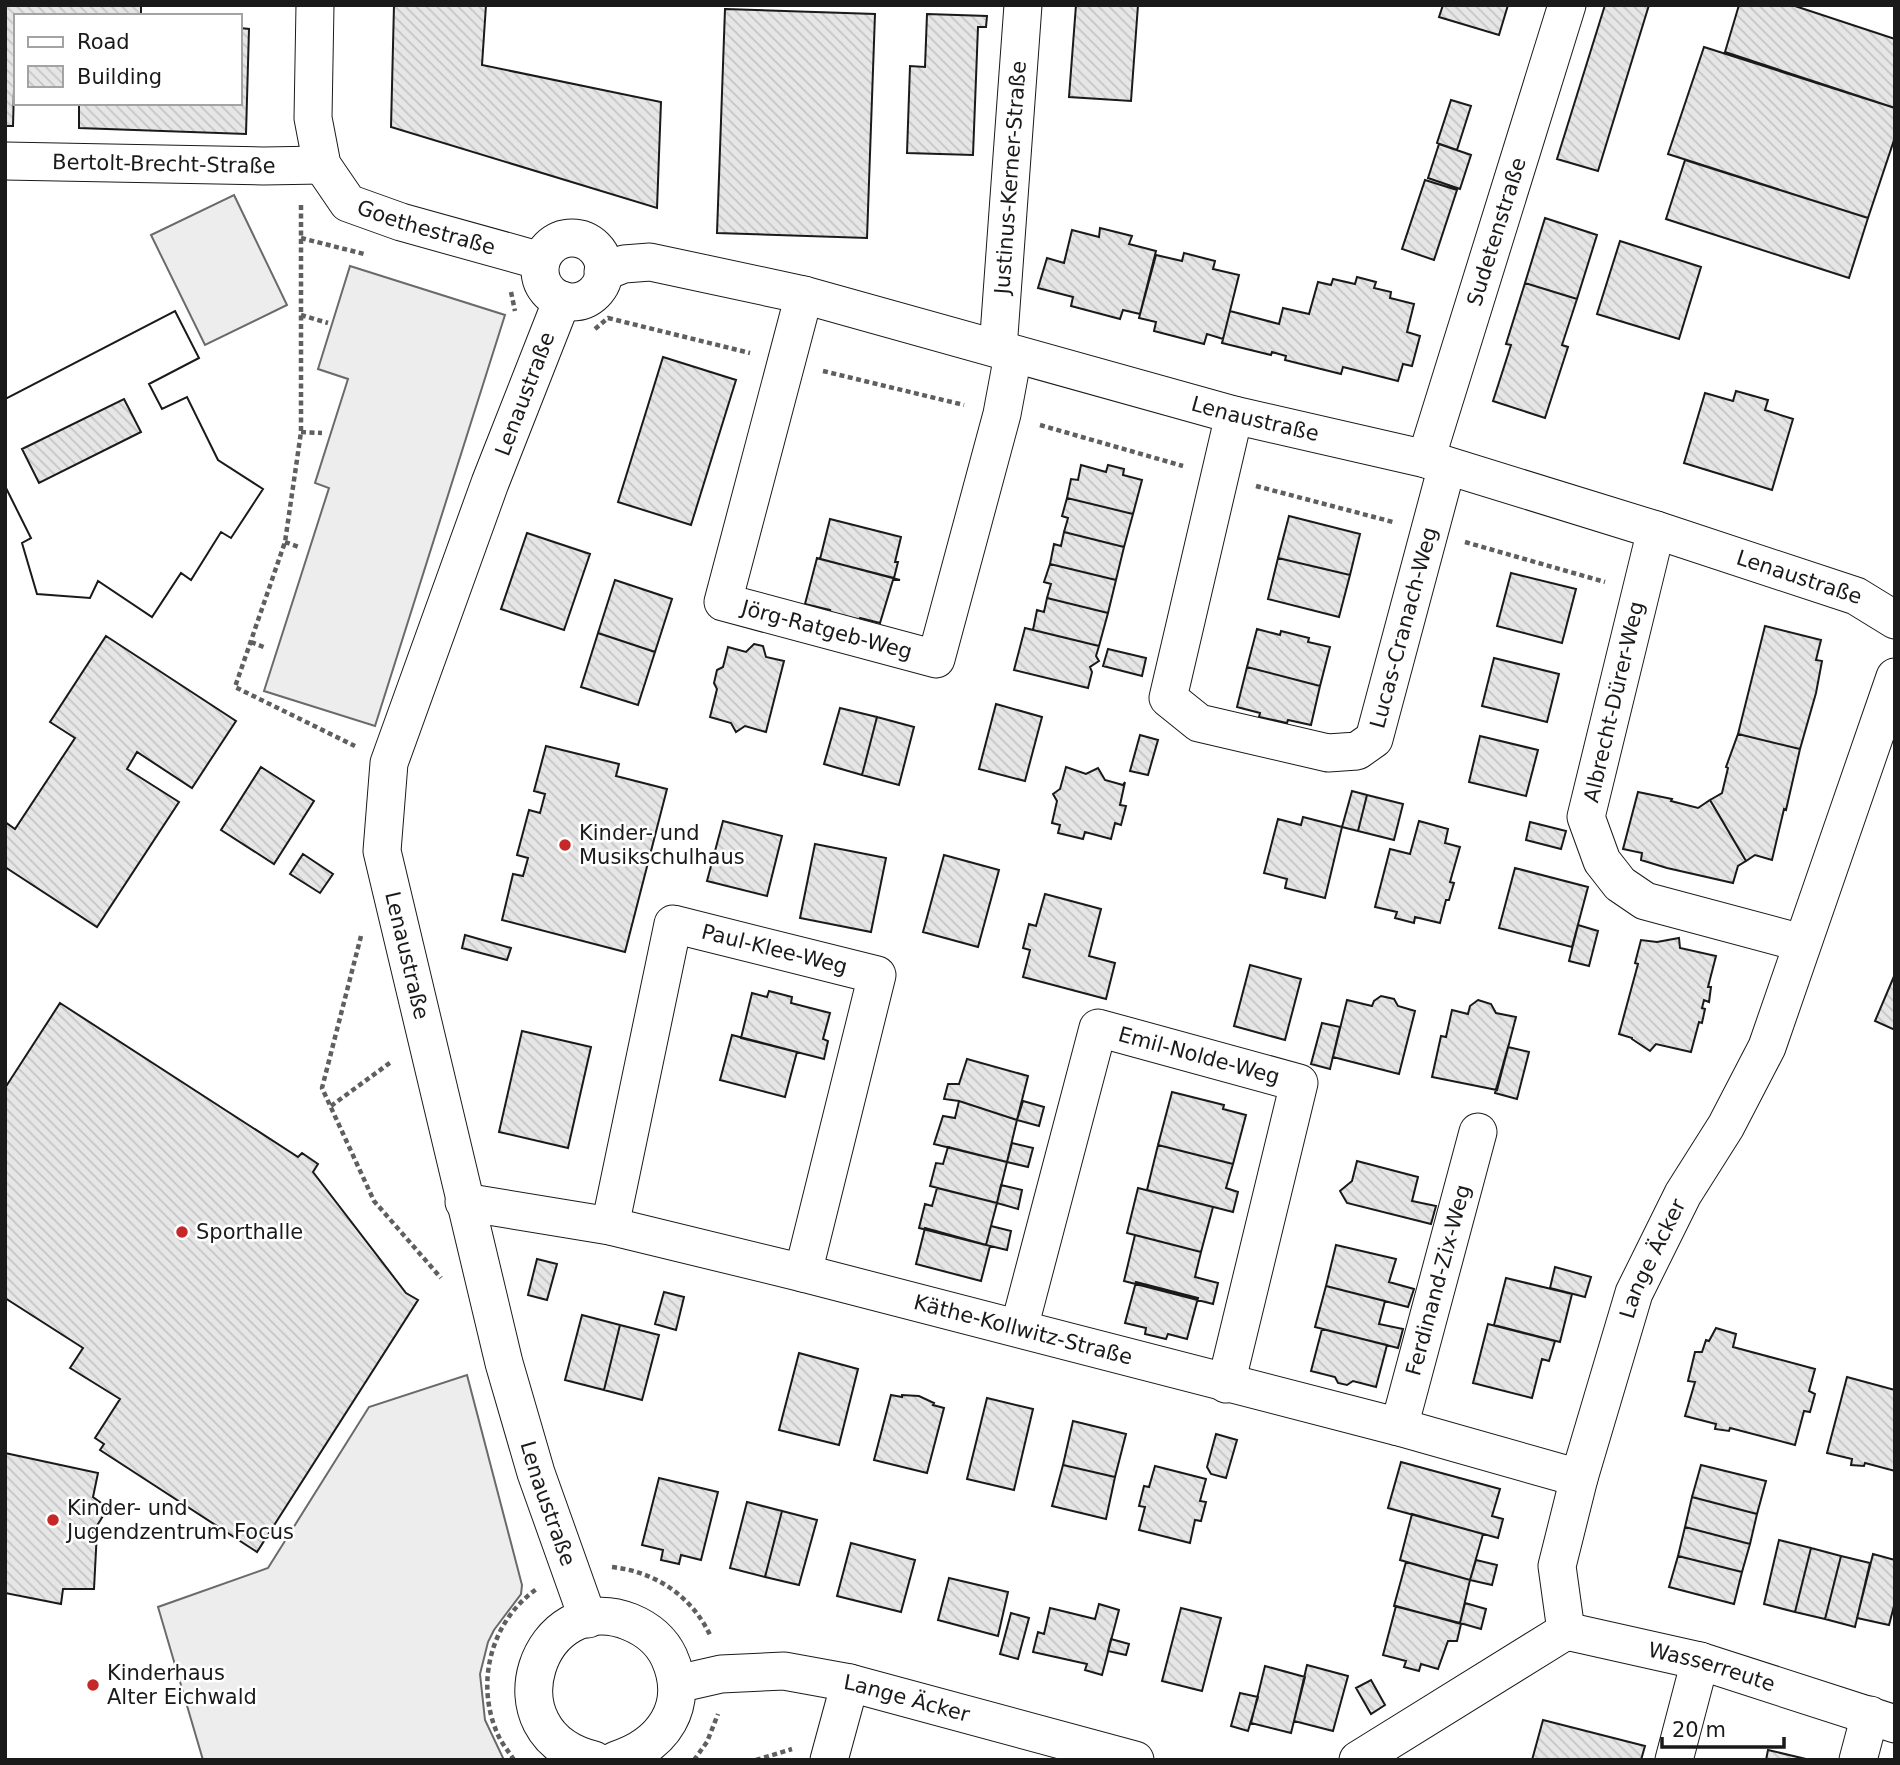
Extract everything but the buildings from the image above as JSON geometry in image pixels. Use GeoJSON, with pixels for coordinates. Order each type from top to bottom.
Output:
{"type":"FeatureCollection","features":[{"type":"Feature","properties":{"kind":"street","name":"Goethestraße"},"geometry":{"type":"LineString","coordinates":[[315,5],[313,118],[322,165],[348,203],[401,222],[541,261]]}},
{"type":"Feature","properties":{"kind":"street","name":"Justinus-Kerner-Straße"},"geometry":{"type":"LineString","coordinates":[[1005,352],[1023,5]]}},
{"type":"Feature","properties":{"kind":"street","name":"Sudetenstraße"},"geometry":{"type":"LineString","coordinates":[[1436,462],[1567,5]]}},
{"type":"Feature","properties":{"kind":"street","name":"Bertolt-Brecht-Straße"},"geometry":{"type":"LineString","coordinates":[[5,161],[322,165]]}},
{"type":"Feature","properties":{"kind":"street"},"geometry":{"type":"LineString","coordinates":[[572,237],[591,244],[598,252],[603,272],[602,281],[589,296],[581,300],[562,300],[553,296],[541,280],[541,261],[545,251],[553,244],[572,237]]}},
{"type":"Feature","properties":{"kind":"street","name":"Lenaustraße"},"geometry":{"type":"LineString","coordinates":[[603,272],[624,264],[650,261],[804,295],[1234,415],[1436,462],[1856,596],[1895,620]]}},
{"type":"Feature","properties":{"kind":"street","name":"Jörg-Ratgeb-Weg"},"geometry":{"type":"LineString","coordinates":[[804,295],[723,602],[936,659],[1002,414],[1005,352]]}},
{"type":"Feature","properties":{"kind":"street","name":"Lenaustraße"},"geometry":{"type":"LineString","coordinates":[[562,300],[491,484],[390,764],[382,851],[499,1345],[536,1473],[588,1619]]}},
{"type":"Feature","properties":{"kind":"street","name":"Lucas-Cranach-Weg"},"geometry":{"type":"LineString","coordinates":[[1234,415],[1168,698],[1199,723],[1328,753],[1357,751],[1374,739],[1429,531],[1436,462]]}},
{"type":"Feature","properties":{"kind":"street","name":"Albrecht-Dürer-Weg"},"geometry":{"type":"LineString","coordinates":[[1656,530],[1586,817],[1602,861],[1620,884],[1645,901],[1801,943]]}},
{"type":"Feature","properties":{"kind":"street","name":"Lange Äcker"},"geometry":{"type":"LineString","coordinates":[[1566,1631],[1557,1566],[1579,1478],[1634,1293],[1683,1194],[1726,1126],[1767,1047],[1895,677]]}},
{"type":"Feature","properties":{"kind":"street","name":"Paul-Klee-Weg"},"geometry":{"type":"LineString","coordinates":[[610,1226],[673,924],[877,975],[803,1273]]}},
{"type":"Feature","properties":{"kind":"street","name":"Emil-Nolde-Weg"},"geometry":{"type":"LineString","coordinates":[[1019,1328],[1098,1028],[1299,1083],[1226,1384]]}},
{"type":"Feature","properties":{"kind":"street","name":"Ferdinand-Zix-Weg"},"geometry":{"type":"LineString","coordinates":[[1399,1427],[1478,1132]]}},
{"type":"Feature","properties":{"kind":"street","name":"Käthe-Kollwitz-Straße"},"geometry":{"type":"LineString","coordinates":[[464,1202],[610,1226],[803,1273],[1399,1427],[1579,1478]]}},
{"type":"Feature","properties":{"kind":"street"},"geometry":{"type":"LineString","coordinates":[[594,1760],[563,1748],[550,1736],[540,1721],[532,1690],[539,1658],[548,1645],[565,1629],[588,1619],[605,1616],[623,1619],[654,1636],[673,1666],[677,1684],[675,1705],[667,1725],[654,1742],[636,1754],[616,1760]]}},
{"type":"Feature","properties":{"kind":"street"},"geometry":{"type":"LineString","coordinates":[[1358,1760],[1400,1746],[1566,1631]]}},
{"type":"Feature","properties":{"kind":"street","name":"Wasserreute"},"geometry":{"type":"LineString","coordinates":[[1566,1631],[1700,1661],[1882,1720]]}},
{"type":"Feature","properties":{"kind":"street"},"geometry":{"type":"LineString","coordinates":[[1674,1760],[1700,1661]]}},
{"type":"Feature","properties":{"kind":"street","name":"Lange Äcker"},"geometry":{"type":"LineString","coordinates":[[677,1684],[721,1674],[784,1671],[850,1683],[1123,1759]]}},
{"type":"Feature","properties":{"kind":"street"},"geometry":{"type":"LineString","coordinates":[[829,1760],[850,1683]]}},
{"type":"Feature","properties":{"kind":"street"},"geometry":{"type":"LineString","coordinates":[[1858,1760],[1882,1720]]}},
{"type":"Feature","properties":{"kind":"path"},"geometry":{"type":"LineString","coordinates":[[322,165],[302,197],[301,432],[285,542],[235,687],[390,764]]}},
{"type":"Feature","properties":{"kind":"path"},"geometry":{"type":"LineString","coordinates":[[301,238],[367,255]]}},
{"type":"Feature","properties":{"kind":"path"},"geometry":{"type":"LineString","coordinates":[[498,288],[511,292],[519,331],[566,353],[608,318],[1002,414],[1218,476],[1429,531],[1639,593]]}},
{"type":"Feature","properties":{"kind":"path"},"geometry":{"type":"LineString","coordinates":[[301,315],[328,323]]}},
{"type":"Feature","properties":{"kind":"path"},"geometry":{"type":"LineString","coordinates":[[301,432],[322,433]]}},
{"type":"Feature","properties":{"kind":"path"},"geometry":{"type":"LineString","coordinates":[[285,542],[299,547]]}},
{"type":"Feature","properties":{"kind":"path"},"geometry":{"type":"LineString","coordinates":[[251,642],[266,648]]}},
{"type":"Feature","properties":{"kind":"path"},"geometry":{"type":"LineString","coordinates":[[362,930],[322,1088],[374,1201],[446,1283]]}},
{"type":"Feature","properties":{"kind":"path"},"geometry":{"type":"LineString","coordinates":[[331,1106],[426,1037]]}},
{"type":"Feature","properties":{"kind":"shaded area"},"geometry":{"type":"Polygon","coordinates":[[[234,195],[287,305],[205,345],[151,235],[234,195]]]}},
{"type":"Feature","properties":{"kind":"shaded area"},"geometry":{"type":"Polygon","coordinates":[[[350,266],[505,315],[375,726],[264,691],[329,488],[315,483],[348,379],[318,369],[350,266]]]}},
{"type":"Feature","properties":{"kind":"shaded area"},"geometry":{"type":"Polygon","coordinates":[[[467,1375],[522,1585],[521,1594],[488,1642],[480,1674],[485,1720],[504,1760],[203,1760],[158,1607],[268,1568],[369,1407],[467,1375]]]}},
{"type":"Feature","properties":{"kind":"place","name":"Kinder- und Musikschulhaus"},"geometry":{"type":"Point","coordinates":[565,845]}},
{"type":"Feature","properties":{"kind":"place","name":"Sporthalle"},"geometry":{"type":"Point","coordinates":[182,1232]}},
{"type":"Feature","properties":{"kind":"place","name":"Kinder- und Jugendzentrum Focus"},"geometry":{"type":"Point","coordinates":[53,1520]}},
{"type":"Feature","properties":{"kind":"place","name":"Kinderhaus Alter Eichwald"},"geometry":{"type":"Point","coordinates":[93,1685]}}]}
